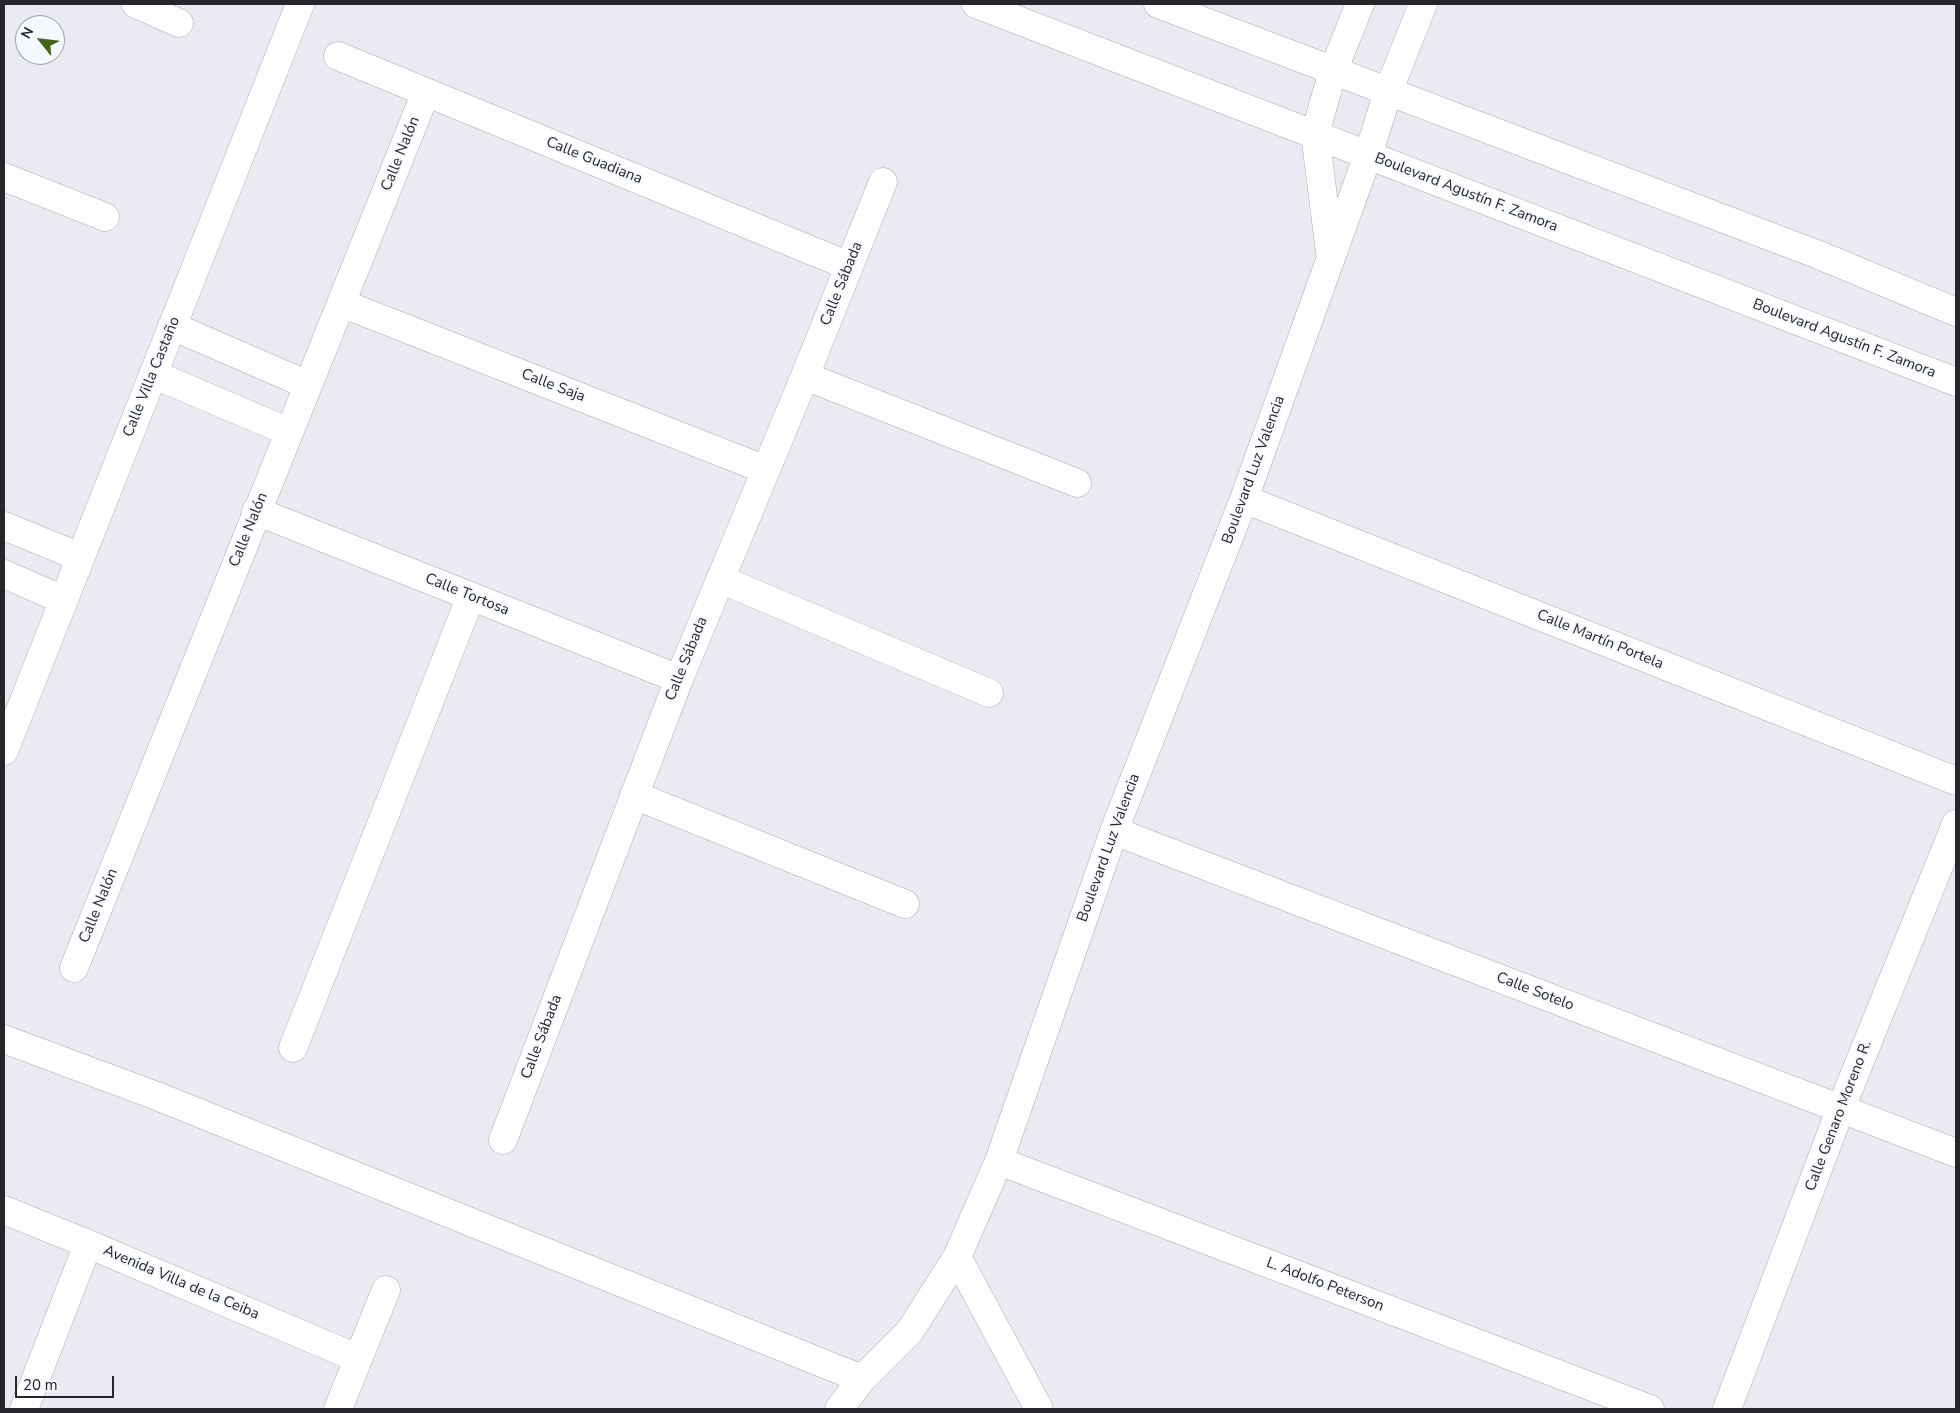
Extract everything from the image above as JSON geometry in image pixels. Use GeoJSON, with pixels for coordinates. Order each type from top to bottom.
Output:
{"type":"FeatureCollection","features":[{"type":"Feature","properties":{"kind":"street"},"geometry":{"type":"LineString","coordinates":[[136,4],[179,23]]}},
{"type":"Feature","properties":{"kind":"street","name":"Calle Villa Castaño"},"geometry":{"type":"LineString","coordinates":[[4,751],[300,4]]}},
{"type":"Feature","properties":{"kind":"street","name":"Boulevard Agustín F. Zamora"},"geometry":{"type":"LineString","coordinates":[[976,4],[1956,382]]}},
{"type":"Feature","properties":{"kind":"street"},"geometry":{"type":"LineString","coordinates":[[1158,4],[1819,255],[1956,312]]}},
{"type":"Feature","properties":{"kind":"street","name":"Boulevard Luz Valencia"},"geometry":{"type":"LineString","coordinates":[[1331,259],[1315,134],[1333,71],[1360,4]]}},
{"type":"Feature","properties":{"kind":"street","name":"Boulevard Luz Valencia"},"geometry":{"type":"LineString","coordinates":[[839,1409],[862,1378],[910,1331],[956,1257],[999,1161],[1114,831],[1244,499],[1368,155],[1388,92],[1423,4]]}},
{"type":"Feature","properties":{"kind":"street","name":"Calle Guadiana"},"geometry":{"type":"LineString","coordinates":[[338,56],[849,266]]}},
{"type":"Feature","properties":{"kind":"street","name":"Calle Nalón"},"geometry":{"type":"LineString","coordinates":[[74,968],[256,511],[426,92]]}},
{"type":"Feature","properties":{"kind":"street"},"geometry":{"type":"LineString","coordinates":[[4,177],[105,217]]}},
{"type":"Feature","properties":{"kind":"street","name":"Calle Sábada"},"geometry":{"type":"LineString","coordinates":[[503,1140],[679,678],[884,182]]}},
{"type":"Feature","properties":{"kind":"street","name":"Calle Saja"},"geometry":{"type":"LineString","coordinates":[[341,303],[766,470]]}},
{"type":"Feature","properties":{"kind":"street"},"geometry":{"type":"LineString","coordinates":[[172,326],[308,385]]}},
{"type":"Feature","properties":{"kind":"street"},"geometry":{"type":"LineString","coordinates":[[153,374],[289,432]]}},
{"type":"Feature","properties":{"kind":"street"},"geometry":{"type":"LineString","coordinates":[[805,376],[1077,483]]}},
{"type":"Feature","properties":{"kind":"street","name":"Calle Martín Portela"},"geometry":{"type":"LineString","coordinates":[[1244,499],[1956,781]]}},
{"type":"Feature","properties":{"kind":"street","name":"Calle Tortosa"},"geometry":{"type":"LineString","coordinates":[[256,511],[679,678]]}},
{"type":"Feature","properties":{"kind":"street"},"geometry":{"type":"LineString","coordinates":[[4,526],[80,557]]}},
{"type":"Feature","properties":{"kind":"street"},"geometry":{"type":"LineString","coordinates":[[4,574],[63,600]]}},
{"type":"Feature","properties":{"kind":"street"},"geometry":{"type":"LineString","coordinates":[[720,579],[989,692]]}},
{"type":"Feature","properties":{"kind":"street"},"geometry":{"type":"LineString","coordinates":[[293,1048],[471,596]]}},
{"type":"Feature","properties":{"kind":"street"},"geometry":{"type":"LineString","coordinates":[[634,795],[905,904]]}},
{"type":"Feature","properties":{"kind":"street","name":"Calle Genaro Moreno R."},"geometry":{"type":"LineString","coordinates":[[1727,1409],[1841,1108],[1956,824]]}},
{"type":"Feature","properties":{"kind":"street","name":"Calle Sotelo"},"geometry":{"type":"LineString","coordinates":[[1114,831],[1956,1153]]}},
{"type":"Feature","properties":{"kind":"street"},"geometry":{"type":"LineString","coordinates":[[4,1039],[154,1095],[862,1378]]}},
{"type":"Feature","properties":{"kind":"street","name":"L. Adolfo Peterson"},"geometry":{"type":"LineString","coordinates":[[999,1161],[1650,1409]]}},
{"type":"Feature","properties":{"kind":"street","name":"Avenida Villa de la Ceiba"},"geometry":{"type":"LineString","coordinates":[[4,1210],[357,1358]]}},
{"type":"Feature","properties":{"kind":"street"},"geometry":{"type":"LineString","coordinates":[[24,1409],[88,1244]]}},
{"type":"Feature","properties":{"kind":"street"},"geometry":{"type":"LineString","coordinates":[[956,1257],[1040,1409]]}},
{"type":"Feature","properties":{"kind":"street"},"geometry":{"type":"LineString","coordinates":[[338,1409],[386,1290]]}}]}
